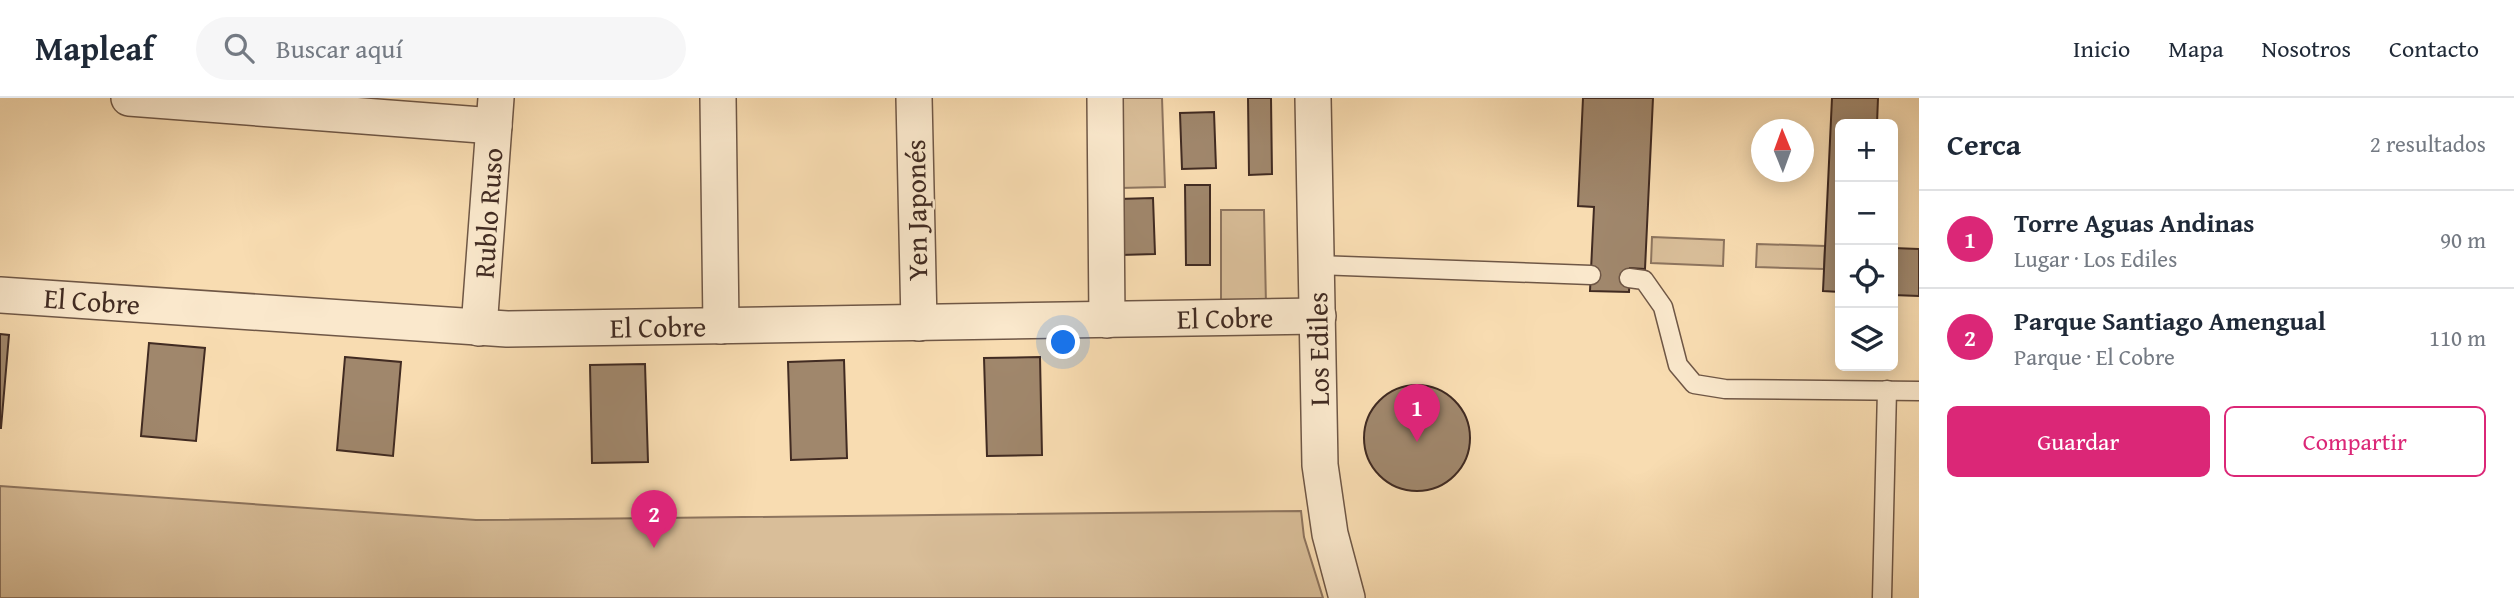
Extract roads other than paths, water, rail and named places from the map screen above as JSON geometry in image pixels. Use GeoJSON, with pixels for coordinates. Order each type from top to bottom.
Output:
{"type":"FeatureCollection","features":[{"type":"Feature","properties":{"kind":"street"},"geometry":{"type":"LineString","coordinates":[[129,98],[495,112]]}},
{"type":"Feature","properties":{"kind":"street"},"geometry":{"type":"LineString","coordinates":[[719,98],[721,326]]}},
{"type":"Feature","properties":{"kind":"street","name":"Yen Japonés"},"geometry":{"type":"LineString","coordinates":[[914,98],[919,323]]}},
{"type":"Feature","properties":{"kind":"street"},"geometry":{"type":"LineString","coordinates":[[1105,98],[1107,320]]}},
{"type":"Feature","properties":{"kind":"street","name":"Los Ediles"},"geometry":{"type":"LineString","coordinates":[[1313,98],[1320,465],[1330,534],[1347,598]]}},
{"type":"Feature","properties":{"kind":"street","name":"Rublo Ruso"},"geometry":{"type":"LineString","coordinates":[[479,328],[495,112]]}},
{"type":"Feature","properties":{"kind":"street","name":"El Cobre"},"geometry":{"type":"LineString","coordinates":[[0,295],[479,328],[1318,316]]}},
{"type":"Feature","properties":{"kind":"lane"},"geometry":{"type":"LineString","coordinates":[[1317,265],[1591,275]]}},
{"type":"Feature","properties":{"kind":"lane"},"geometry":{"type":"LineString","coordinates":[[1629,278],[1644,280],[1663,307],[1678,365],[1693,384],[1725,389],[1919,391]]}},
{"type":"Feature","properties":{"kind":"lane"},"geometry":{"type":"LineString","coordinates":[[1882,598],[1887,390]]}},
{"type":"Feature","properties":{"kind":"place","name":"Torre Aguas Andinas"},"geometry":{"type":"Point","coordinates":[1417,442]}},
{"type":"Feature","properties":{"kind":"place","name":"Parque Santiago Amengual"},"geometry":{"type":"Point","coordinates":[654,548]}}]}
